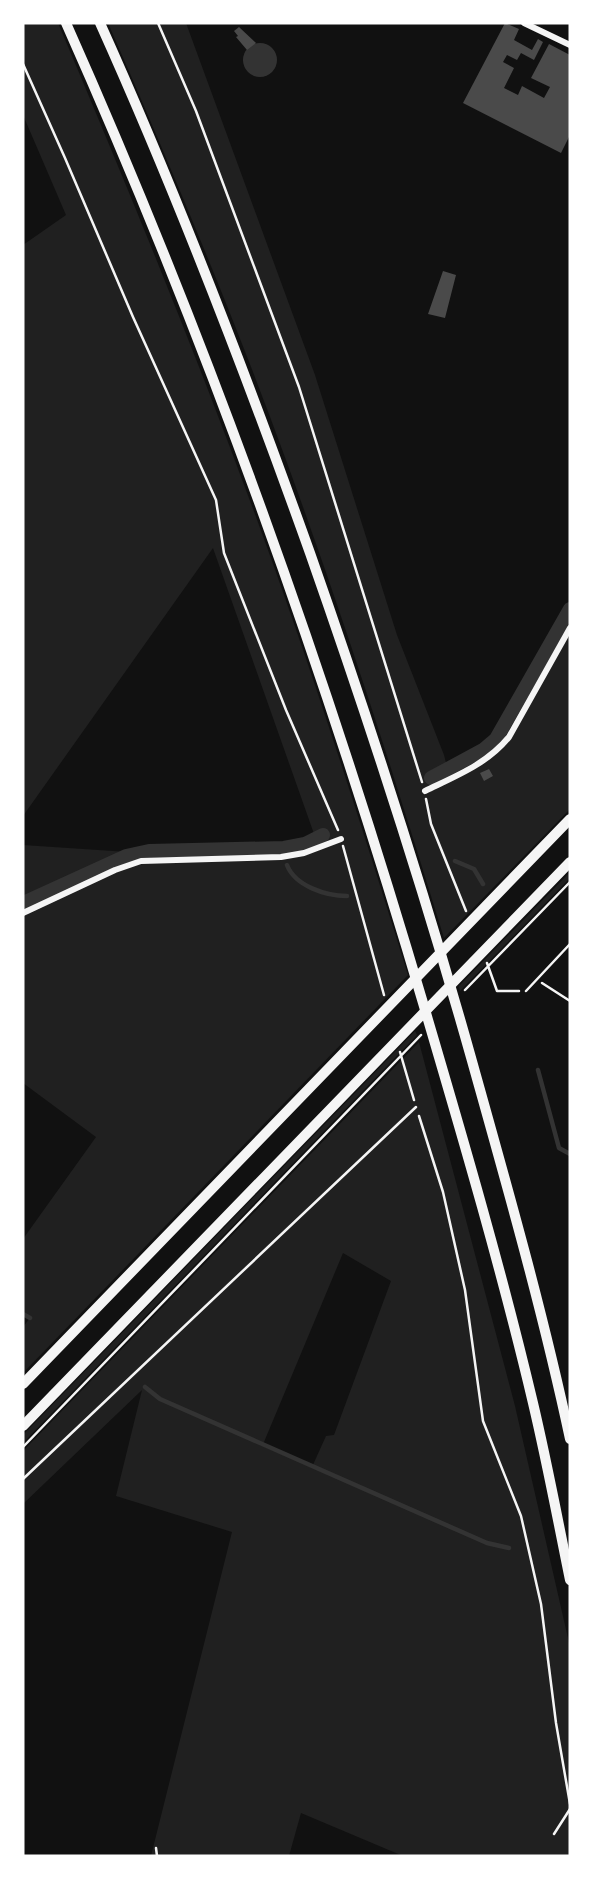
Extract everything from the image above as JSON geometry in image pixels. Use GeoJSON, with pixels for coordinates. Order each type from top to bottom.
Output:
{"type":"FeatureCollection","features":[{"type":"Feature","properties":{"kind":"highway"},"geometry":{"type":"LineString","coordinates":[[65,23],[100,100],[234,431],[342,738],[462,1134],[533,1403],[570,1580]]}},
{"type":"Feature","properties":{"kind":"highway"},"geometry":{"type":"LineString","coordinates":[[100,23],[200,261],[260,414],[373,733],[440,947],[490,1125],[570,1439]]}},
{"type":"Feature","properties":{"kind":"main road"},"geometry":{"type":"LineString","coordinates":[[23,1384],[570,819]]}},
{"type":"Feature","properties":{"kind":"main road"},"geometry":{"type":"LineString","coordinates":[[23,1426],[570,862]]}},
{"type":"Feature","properties":{"kind":"street"},"geometry":{"type":"LineString","coordinates":[[524,23],[570,46]]}},
{"type":"Feature","properties":{"kind":"street"},"geometry":{"type":"LineString","coordinates":[[425,791],[472,769],[496,753],[509,737],[570,628]]}},
{"type":"Feature","properties":{"kind":"street"},"geometry":{"type":"LineString","coordinates":[[23,913],[115,870],[141,862],[281,857],[304,853],[341,839]]}},
{"type":"Feature","properties":{"kind":"lane"},"geometry":{"type":"LineString","coordinates":[[526,991],[570,944]]}},
{"type":"Feature","properties":{"kind":"lane"},"geometry":{"type":"LineString","coordinates":[[23,1479],[416,1107]]}},
{"type":"Feature","properties":{"kind":"lane"},"geometry":{"type":"LineString","coordinates":[[561,1397],[570,1432]]}},
{"type":"Feature","properties":{"kind":"path"},"geometry":{"type":"LineString","coordinates":[[158,23],[196,111],[299,387],[425,791],[431,824],[468,915]]}},
{"type":"Feature","properties":{"kind":"path"},"geometry":{"type":"LineString","coordinates":[[23,64],[216,500],[224,553],[341,839],[385,1001]]}},
{"type":"Feature","properties":{"kind":"path"},"geometry":{"type":"LineString","coordinates":[[458,998],[570,882]]}},
{"type":"Feature","properties":{"kind":"path"},"geometry":{"type":"LineString","coordinates":[[483,952],[497,991],[526,991]]}},
{"type":"Feature","properties":{"kind":"path"},"geometry":{"type":"LineString","coordinates":[[536,980],[570,1001]]}},
{"type":"Feature","properties":{"kind":"path"},"geometry":{"type":"LineString","coordinates":[[23,1447],[430,1026]]}},
{"type":"Feature","properties":{"kind":"path"},"geometry":{"type":"LineString","coordinates":[[397,1041],[443,1192],[465,1290],[483,1421],[522,1516],[538,1591],[570,1806],[554,1834]]}},
{"type":"Feature","properties":{"kind":"path"},"geometry":{"type":"LineString","coordinates":[[156,1848],[157,1856]]}},
{"type":"Feature","properties":{"kind":"shaded area"},"geometry":{"type":"Polygon","coordinates":[[[23,23],[58,23],[150,244],[238,467],[292,618],[408,975],[23,1373],[23,1327],[30,1318],[23,1313],[23,1239],[96,1137],[23,1083],[23,845],[128,852],[142,862],[281,858],[319,848],[213,548],[23,816],[23,245],[66,215],[23,115],[23,23]]]}},
{"type":"Feature","properties":{"kind":"shaded area"},"geometry":{"type":"Polygon","coordinates":[[[108,23],[186,23],[315,375],[397,635],[444,755],[450,779],[497,753],[570,629],[570,809],[444,938],[368,698],[286,460],[200,240],[108,23]]]}},
{"type":"Feature","properties":{"kind":"shaded area"},"geometry":{"type":"Polygon","coordinates":[[[260,43],[272,48],[277,60],[272,72],[260,77],[248,72],[243,60],[248,48],[260,43]]]}},
{"type":"Feature","properties":{"kind":"shaded area"},"geometry":{"type":"Polygon","coordinates":[[[570,872],[570,878],[460,991],[459,986],[570,872]]]}},
{"type":"Feature","properties":{"kind":"shaded area"},"geometry":{"type":"Polygon","coordinates":[[[415,1031],[417,1035],[23,1443],[23,1435],[415,1031]]]}},
{"type":"Feature","properties":{"kind":"shaded area"},"geometry":{"type":"Polygon","coordinates":[[[419,1042],[515,1406],[570,1647],[570,1856],[403,1856],[301,1813],[289,1856],[151,1856],[232,1532],[116,1496],[142,1390],[23,1504],[23,1451],[419,1042]],[[343,1253],[264,1442],[260,1445],[312,1467],[326,1436],[334,1435],[391,1281],[343,1253]]]}},
{"type":"Feature","properties":{"kind":"building"},"geometry":{"type":"Polygon","coordinates":[[[505,23],[519,29],[514,40],[532,50],[538,39],[543,42],[534,60],[521,53],[517,60],[507,55],[503,62],[514,68],[504,88],[518,95],[522,86],[544,98],[550,87],[531,78],[549,44],[570,55],[570,135],[561,153],[463,103],[505,23]]]}},
{"type":"Feature","properties":{"kind":"building"},"geometry":{"type":"Polygon","coordinates":[[[239,27],[256,43],[247,50],[236,37],[238,36],[234,31],[239,27]]]}},
{"type":"Feature","properties":{"kind":"building"},"geometry":{"type":"Polygon","coordinates":[[[443,271],[456,275],[445,318],[428,314],[443,271]]]}},
{"type":"Feature","properties":{"kind":"building"},"geometry":{"type":"Polygon","coordinates":[[[489,769],[493,776],[484,781],[480,773],[489,769]]]}},
{"type":"Feature","properties":{"kind":"waterway"},"geometry":{"type":"LineString","coordinates":[[431,778],[483,750],[496,739],[570,609]]}},
{"type":"Feature","properties":{"kind":"waterway"},"geometry":{"type":"LineString","coordinates":[[23,903],[126,856],[149,851],[284,848],[305,844],[323,835]]}},
{"type":"Feature","properties":{"kind":"waterway"},"geometry":{"type":"LineString","coordinates":[[455,861],[474,869],[483,884]]}},
{"type":"Feature","properties":{"kind":"waterway"},"geometry":{"type":"LineString","coordinates":[[287,865],[304,884],[330,894],[347,896]]}},
{"type":"Feature","properties":{"kind":"waterway"},"geometry":{"type":"LineString","coordinates":[[538,1070],[559,1148],[570,1154]]}},
{"type":"Feature","properties":{"kind":"waterway"},"geometry":{"type":"LineString","coordinates":[[23,1314],[30,1318]]}},
{"type":"Feature","properties":{"kind":"waterway"},"geometry":{"type":"LineString","coordinates":[[145,1387],[160,1399],[487,1543],[509,1548]]}}]}
